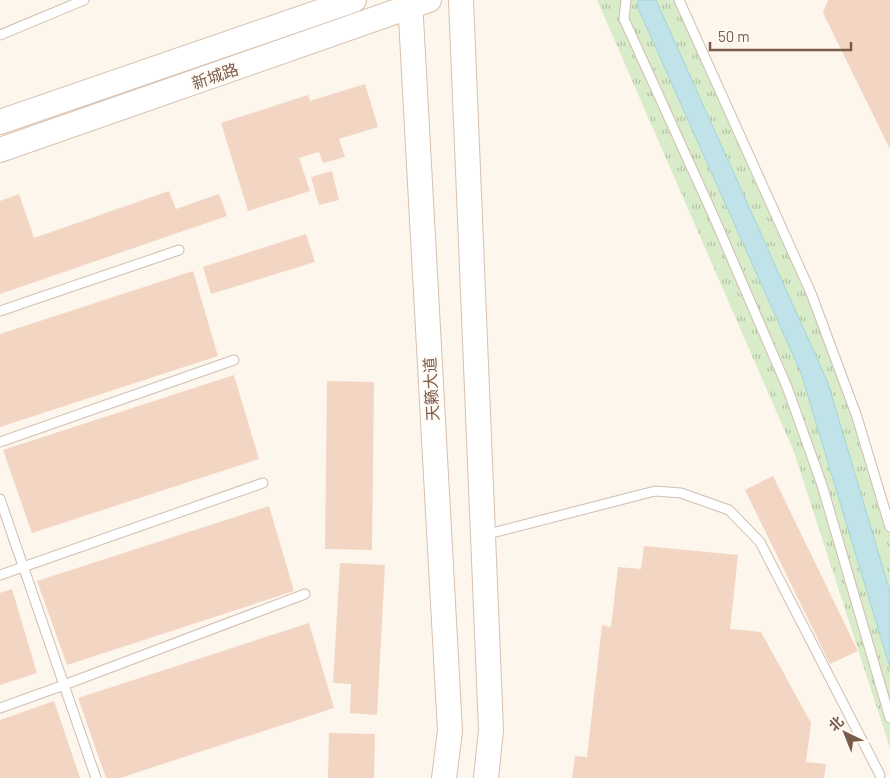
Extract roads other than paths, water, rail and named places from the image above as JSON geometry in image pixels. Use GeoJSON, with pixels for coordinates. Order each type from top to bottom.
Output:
{"type":"FeatureCollection","features":[{"type":"Feature","properties":{"kind":"main road","name":"新城路"},"geometry":{"type":"LineString","coordinates":[[0,122],[354,0]]}},
{"type":"Feature","properties":{"kind":"main road"},"geometry":{"type":"LineString","coordinates":[[461,0],[491,730],[486,778]]}},
{"type":"Feature","properties":{"kind":"main road","name":"新城路"},"geometry":{"type":"LineString","coordinates":[[0,150],[416,2]]}},
{"type":"Feature","properties":{"kind":"main road","name":"天籁大道"},"geometry":{"type":"LineString","coordinates":[[416,2],[450,731],[444,778]]}},
{"type":"Feature","properties":{"kind":"lane"},"geometry":{"type":"LineString","coordinates":[[0,35],[84,0]]}},
{"type":"Feature","properties":{"kind":"lane"},"geometry":{"type":"LineString","coordinates":[[626,0],[624,19],[713,215],[787,387],[822,485],[890,718]]}},
{"type":"Feature","properties":{"kind":"lane"},"geometry":{"type":"LineString","coordinates":[[679,0],[811,293],[857,417],[890,527]]}},
{"type":"Feature","properties":{"kind":"lane"},"geometry":{"type":"LineString","coordinates":[[0,311],[179,250]]}},
{"type":"Feature","properties":{"kind":"lane"},"geometry":{"type":"LineString","coordinates":[[0,442],[234,360]]}},
{"type":"Feature","properties":{"kind":"lane"},"geometry":{"type":"LineString","coordinates":[[0,575],[263,483]]}},
{"type":"Feature","properties":{"kind":"lane"},"geometry":{"type":"LineString","coordinates":[[484,536],[655,491],[681,493],[729,510],[760,542],[880,775]]}},
{"type":"Feature","properties":{"kind":"lane"},"geometry":{"type":"LineString","coordinates":[[0,499],[96,778]]}},
{"type":"Feature","properties":{"kind":"lane"},"geometry":{"type":"LineString","coordinates":[[0,708],[305,594]]}},
{"type":"Feature","properties":{"kind":"water"},"geometry":{"type":"Polygon","coordinates":[[[638,0],[656,0],[828,383],[890,592],[890,668],[801,373],[638,8],[638,0]]]}}]}
